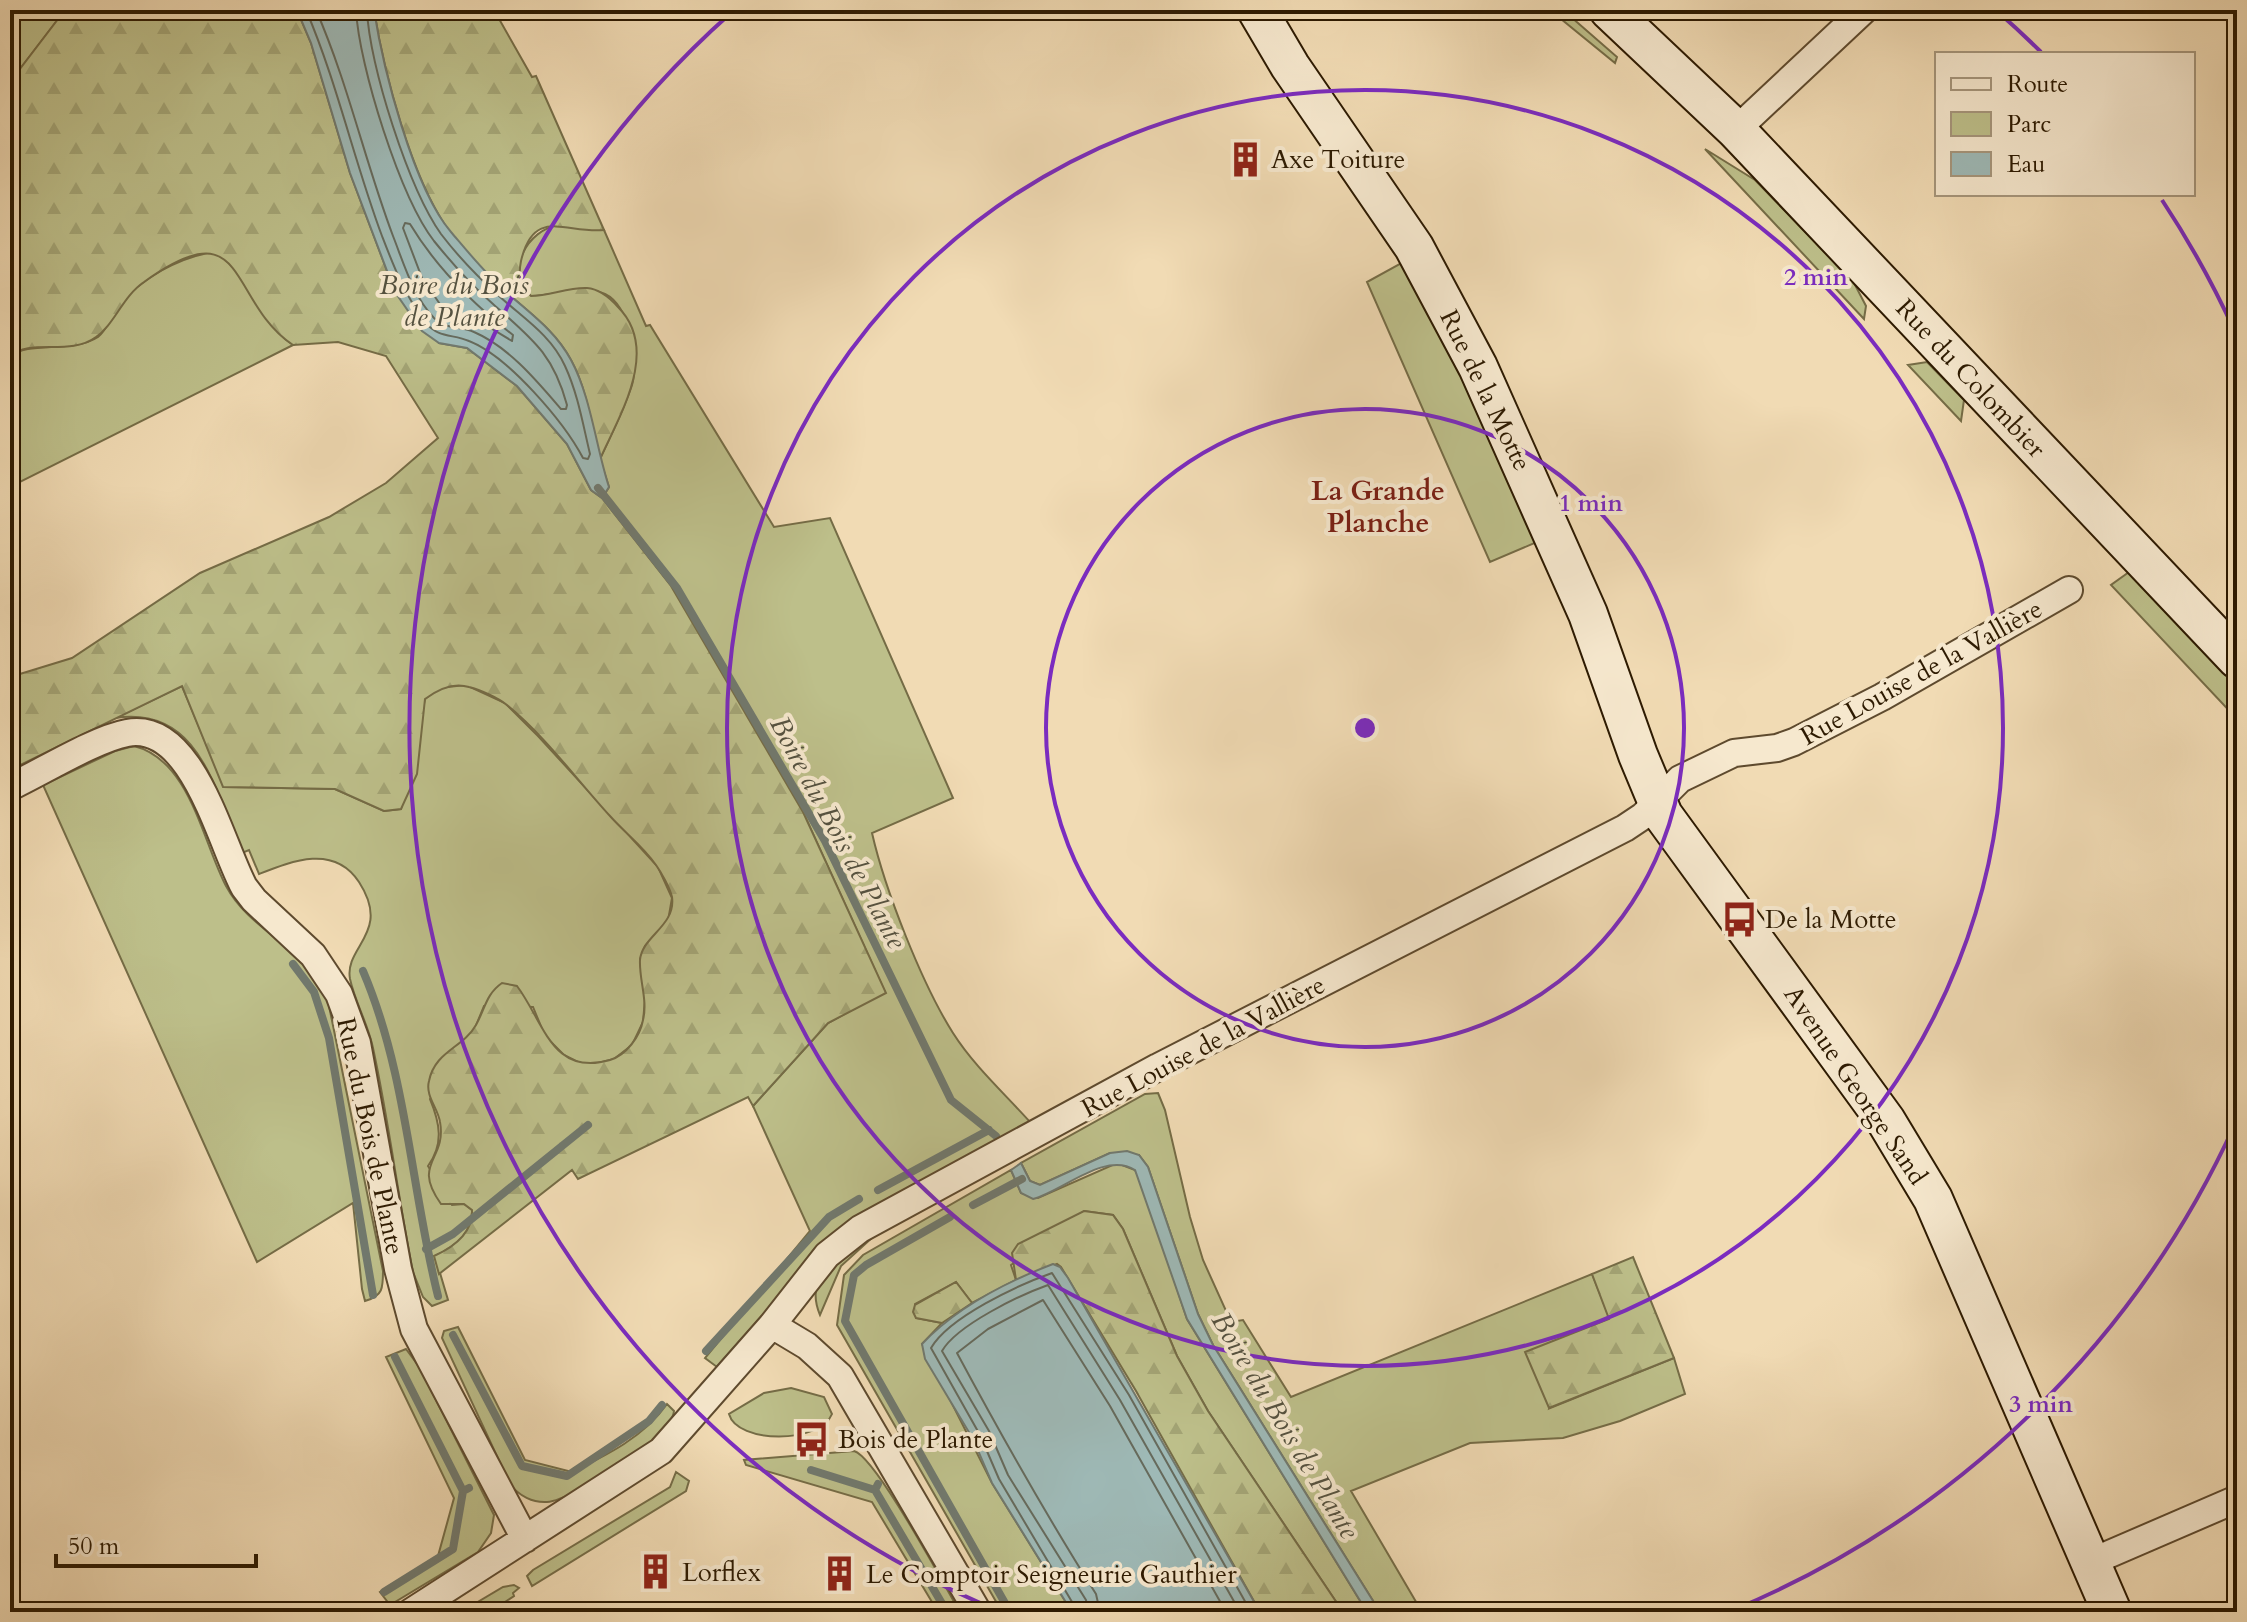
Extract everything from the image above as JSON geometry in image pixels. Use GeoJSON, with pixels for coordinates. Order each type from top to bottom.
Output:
{"type":"FeatureCollection","features":[{"type":"Feature","properties":{"kind":"street","name":"Rue de la Motte"},"geometry":{"type":"LineString","coordinates":[[1257,10],[1290,66],[1414,247],[1478,367],[1588,614],[1656,800]]}},
{"type":"Feature","properties":{"kind":"street","name":"Rue du Colombier"},"geometry":{"type":"LineString","coordinates":[[1609,10],[1736,130],[2237,659]]}},
{"type":"Feature","properties":{"kind":"street"},"geometry":{"type":"LineString","coordinates":[[1736,130],[1864,10]]}},
{"type":"Feature","properties":{"kind":"street","name":"Rue Louise de la Vallière"},"geometry":{"type":"LineString","coordinates":[[411,1612],[661,1451],[772,1325],[827,1255],[860,1229],[1158,1067],[1625,828],[1643,816],[1680,779],[1734,753],[1777,748],[1794,742],[1882,697],[2069,590]]}},
{"type":"Feature","properties":{"kind":"street","name":"Rue du Bois de Plante"},"geometry":{"type":"LineString","coordinates":[[10,787],[129,732],[155,734],[180,751],[244,887],[313,955],[339,994],[357,1043],[398,1269],[414,1329],[525,1539]]}},
{"type":"Feature","properties":{"kind":"street","name":"Avenue George Sand"},"geometry":{"type":"LineString","coordinates":[[1656,800],[1670,825],[1886,1121],[1919,1173],[1948,1229],[2112,1612]]}},
{"type":"Feature","properties":{"kind":"street"},"geometry":{"type":"LineString","coordinates":[[772,1325],[807,1346],[840,1376],[978,1612]]}},
{"type":"Feature","properties":{"kind":"street"},"geometry":{"type":"LineString","coordinates":[[2091,1562],[2237,1499]]}},
{"type":"Feature","properties":{"kind":"green space"},"geometry":{"type":"Polygon","coordinates":[[[10,10],[65,10],[10,82],[10,10]]]}},
{"type":"Feature","properties":{"kind":"green space"},"geometry":{"type":"Polygon","coordinates":[[[65,10],[297,10],[311,43],[350,173],[395,292],[439,343],[467,348],[517,386],[567,444],[591,490],[602,498],[671,586],[803,812],[886,993],[828,1023],[753,1106],[748,1097],[578,1179],[572,1170],[439,1274],[434,1256],[449,1248],[466,1232],[472,1210],[464,1204],[441,1204],[429,1179],[441,1135],[439,1117],[428,1086],[432,1071],[443,1056],[470,1033],[489,997],[502,983],[517,986],[543,1030],[562,1054],[575,1061],[590,1063],[610,1060],[621,1054],[639,1033],[644,1012],[640,960],[646,944],[669,916],[671,893],[651,858],[535,731],[503,702],[474,688],[446,688],[425,699],[417,774],[401,809],[384,811],[335,789],[223,787],[182,686],[10,770],[10,677],[72,658],[200,573],[329,517],[386,483],[438,438],[386,356],[338,342],[293,345],[272,327],[233,268],[220,257],[202,254],[178,261],[144,282],[102,332],[85,343],[28,348],[10,357],[10,82],[65,10]]]}},
{"type":"Feature","properties":{"kind":"green space"},"geometry":{"type":"Polygon","coordinates":[[[374,10],[494,10],[532,77],[536,76],[604,230],[543,228],[527,244],[521,261],[522,284],[531,296],[580,288],[600,292],[615,304],[630,324],[636,343],[632,383],[600,459],[581,383],[565,349],[541,322],[474,260],[447,228],[434,206],[401,123],[374,10]]]}},
{"type":"Feature","properties":{"kind":"green space"},"geometry":{"type":"Polygon","coordinates":[[[1550,10],[1563,10],[1617,57],[1615,63],[1550,10]]]}},
{"type":"Feature","properties":{"kind":"green space"},"geometry":{"type":"Polygon","coordinates":[[[1705,149],[1755,180],[1853,281],[1866,306],[1864,319],[1705,149]]]}},
{"type":"Feature","properties":{"kind":"green space"},"geometry":{"type":"Polygon","coordinates":[[[559,225],[604,230],[646,326],[650,325],[774,527],[830,518],[953,798],[872,833],[886,881],[917,963],[941,1013],[961,1045],[1030,1122],[838,1229],[717,1367],[705,1358],[810,1231],[753,1106],[828,1023],[885,992],[803,812],[671,586],[602,498],[609,487],[600,459],[632,385],[633,349],[621,310],[605,294],[578,290],[531,296],[523,286],[519,264],[523,253],[538,234],[559,225]]]}},
{"type":"Feature","properties":{"kind":"green space"},"geometry":{"type":"Polygon","coordinates":[[[213,252],[235,270],[270,322],[293,345],[10,487],[10,357],[28,349],[76,345],[98,337],[119,306],[149,278],[174,264],[213,252]]]}},
{"type":"Feature","properties":{"kind":"green space"},"geometry":{"type":"Polygon","coordinates":[[[1405,261],[1428,302],[1537,542],[1490,562],[1367,282],[1405,261]]]}},
{"type":"Feature","properties":{"kind":"green space"},"geometry":{"type":"Polygon","coordinates":[[[1927,362],[1964,400],[1961,421],[1908,365],[1927,362]]]}},
{"type":"Feature","properties":{"kind":"green space"},"geometry":{"type":"Polygon","coordinates":[[[2129,572],[2237,687],[2237,719],[2111,585],[2129,572]]]}},
{"type":"Feature","properties":{"kind":"green space"},"geometry":{"type":"Polygon","coordinates":[[[466,685],[505,703],[538,736],[658,867],[672,898],[668,921],[645,946],[640,959],[645,999],[643,1022],[632,1045],[614,1059],[586,1066],[564,1055],[545,1036],[533,1007],[484,1006],[475,1028],[430,1099],[439,1133],[436,1150],[428,1166],[452,1205],[464,1204],[472,1210],[466,1232],[435,1256],[448,1300],[432,1306],[423,1297],[413,1272],[373,1048],[350,979],[350,967],[365,937],[371,914],[368,899],[359,882],[349,870],[325,859],[285,864],[259,874],[249,850],[242,853],[212,780],[185,739],[167,725],[144,718],[115,718],[182,686],[224,787],[335,789],[384,811],[401,809],[425,699],[438,688],[466,685]]]}},
{"type":"Feature","properties":{"kind":"green space"},"geometry":{"type":"Polygon","coordinates":[[[134,746],[153,754],[169,767],[192,804],[217,867],[235,900],[303,961],[328,1001],[383,1271],[381,1290],[371,1299],[365,1301],[362,1289],[353,1203],[257,1262],[43,785],[115,751],[134,746]]]}},
{"type":"Feature","properties":{"kind":"green space"},"geometry":{"type":"Polygon","coordinates":[[[1158,1093],[1203,1260],[1231,1322],[1243,1320],[1291,1397],[1592,1274],[1610,1319],[1550,1408],[1674,1358],[1685,1394],[1620,1421],[1563,1438],[1470,1443],[1351,1491],[1422,1612],[1380,1612],[1213,1345],[1198,1314],[1148,1167],[1139,1155],[1110,1153],[1040,1185],[1030,1181],[1021,1163],[1145,1094],[1158,1093]]]}},
{"type":"Feature","properties":{"kind":"green space"},"geometry":{"type":"Polygon","coordinates":[[[1117,1163],[1135,1170],[1142,1183],[1187,1319],[1367,1612],[1343,1612],[1208,1411],[1177,1356],[1123,1229],[1113,1215],[1084,1211],[1011,1265],[1016,1280],[972,1303],[956,1282],[915,1304],[916,1318],[942,1323],[922,1344],[992,1483],[1072,1612],[1002,1612],[837,1325],[844,1275],[863,1255],[1011,1170],[1021,1193],[1038,1198],[1117,1163]]]}},
{"type":"Feature","properties":{"kind":"green space"},"geometry":{"type":"Polygon","coordinates":[[[1084,1211],[1113,1215],[1123,1229],[1177,1356],[1208,1411],[1343,1612],[1260,1612],[1136,1391],[1061,1267],[1057,1264],[1016,1280],[1012,1253],[1018,1244],[1084,1211]]]}},
{"type":"Feature","properties":{"kind":"green space"},"geometry":{"type":"Polygon","coordinates":[[[874,1236],[841,1266],[820,1315],[816,1287],[821,1276],[838,1257],[874,1236]]]}},
{"type":"Feature","properties":{"kind":"green space"},"geometry":{"type":"Polygon","coordinates":[[[1633,1257],[1674,1358],[1549,1408],[1525,1352],[1609,1319],[1592,1274],[1633,1257]]]}},
{"type":"Feature","properties":{"kind":"green space"},"geometry":{"type":"Polygon","coordinates":[[[956,1282],[972,1303],[942,1323],[916,1318],[913,1312],[915,1305],[956,1282]]]}},
{"type":"Feature","properties":{"kind":"green space"},"geometry":{"type":"Polygon","coordinates":[[[458,1327],[525,1460],[572,1472],[636,1436],[667,1404],[674,1411],[657,1436],[620,1466],[560,1499],[547,1502],[532,1500],[510,1484],[442,1338],[444,1331],[458,1327]]]}},
{"type":"Feature","properties":{"kind":"green space"},"geometry":{"type":"Polygon","coordinates":[[[406,1349],[420,1368],[494,1515],[491,1533],[478,1552],[390,1605],[380,1592],[438,1556],[454,1498],[386,1357],[406,1349]]]}},
{"type":"Feature","properties":{"kind":"green space"},"geometry":{"type":"Polygon","coordinates":[[[791,1388],[824,1397],[832,1414],[824,1424],[796,1435],[762,1435],[735,1424],[729,1414],[764,1393],[791,1388]]]}},
{"type":"Feature","properties":{"kind":"green space"},"geometry":{"type":"Polygon","coordinates":[[[854,1451],[878,1475],[893,1497],[960,1612],[938,1612],[872,1502],[746,1465],[744,1460],[854,1451]]]}},
{"type":"Feature","properties":{"kind":"green space"},"geometry":{"type":"Polygon","coordinates":[[[676,1472],[689,1481],[686,1491],[532,1586],[527,1576],[533,1570],[670,1487],[676,1472]]]}},
{"type":"Feature","properties":{"kind":"green space"},"geometry":{"type":"Polygon","coordinates":[[[514,1585],[519,1588],[513,1593],[514,1596],[490,1612],[461,1612],[503,1587],[514,1585]]]}},
{"type":"Feature","properties":{"kind":"water","name":"Boire du Bois de Plante"},"geometry":{"type":"Polygon","coordinates":[[[297,10],[374,10],[392,94],[412,158],[437,212],[483,269],[557,339],[578,374],[609,487],[602,498],[591,490],[567,444],[517,386],[467,348],[439,343],[422,331],[395,292],[350,173],[311,43],[297,10]]]}},
{"type":"Feature","properties":{"kind":"water"},"geometry":{"type":"Polygon","coordinates":[[[1127,1151],[1139,1155],[1148,1167],[1198,1314],[1213,1345],[1380,1612],[1367,1612],[1187,1319],[1135,1170],[1123,1165],[1111,1165],[1084,1174],[1033,1199],[1021,1193],[1011,1170],[1021,1163],[1030,1181],[1040,1185],[1110,1153],[1127,1151]]]}},
{"type":"Feature","properties":{"kind":"water"},"geometry":{"type":"Polygon","coordinates":[[[1053,1264],[1060,1267],[1068,1278],[1260,1612],[1072,1612],[992,1483],[973,1439],[925,1359],[922,1344],[966,1307],[1053,1264]]]}},
{"type":"Feature","properties":{"kind":"waterway","name":"Boire du Bois de Plante"},"geometry":{"type":"LineString","coordinates":[[598,488],[677,588],[825,841],[951,1100],[996,1136]]}},
{"type":"Feature","properties":{"kind":"waterway"},"geometry":{"type":"LineString","coordinates":[[293,964],[314,992],[329,1038],[373,1295]]}},
{"type":"Feature","properties":{"kind":"waterway"},"geometry":{"type":"LineString","coordinates":[[363,971],[378,1010],[399,1091],[438,1296]]}},
{"type":"Feature","properties":{"kind":"waterway"},"geometry":{"type":"LineString","coordinates":[[426,1249],[453,1234],[588,1125]]}},
{"type":"Feature","properties":{"kind":"waterway"},"geometry":{"type":"LineString","coordinates":[[878,1190],[989,1130]]}},
{"type":"Feature","properties":{"kind":"waterway"},"geometry":{"type":"LineString","coordinates":[[973,1205],[1022,1179]]}},
{"type":"Feature","properties":{"kind":"waterway"},"geometry":{"type":"LineString","coordinates":[[706,1351],[829,1217],[859,1199]]}},
{"type":"Feature","properties":{"kind":"waterway"},"geometry":{"type":"LineString","coordinates":[[950,1217],[854,1275],[845,1321],[1010,1612]]}},
{"type":"Feature","properties":{"kind":"waterway"},"geometry":{"type":"LineString","coordinates":[[453,1335],[522,1466],[567,1476],[649,1421],[662,1405]]}},
{"type":"Feature","properties":{"kind":"waterway"},"geometry":{"type":"LineString","coordinates":[[395,1357],[463,1491],[469,1488]]}},
{"type":"Feature","properties":{"kind":"waterway"},"geometry":{"type":"LineString","coordinates":[[811,1470],[875,1490],[878,1484]]}},
{"type":"Feature","properties":{"kind":"waterway"},"geometry":{"type":"LineString","coordinates":[[875,1490],[947,1612]]}},
{"type":"Feature","properties":{"kind":"waterway"},"geometry":{"type":"LineString","coordinates":[[384,1592],[453,1549],[463,1491]]}},
{"type":"Feature","properties":{"kind":"place","name":"Axe Toiture"},"geometry":{"type":"Point","coordinates":[1245,159]}},
{"type":"Feature","properties":{"kind":"place","name":"De la Motte"},"geometry":{"type":"Point","coordinates":[1739,919]}},
{"type":"Feature","properties":{"kind":"place","name":"Bois de Plante"},"geometry":{"type":"Point","coordinates":[812,1439]}},
{"type":"Feature","properties":{"kind":"place","name":"Lorflex"},"geometry":{"type":"Point","coordinates":[656,1572]}},
{"type":"Feature","properties":{"kind":"place","name":"Le Comptoir Seigneurie Gauthier"},"geometry":{"type":"Point","coordinates":[840,1574]}},
{"type":"Feature","properties":{"kind":"district","name":"La Grande Planche"},"geometry":{"type":"Point","coordinates":[1378,506]}}]}
